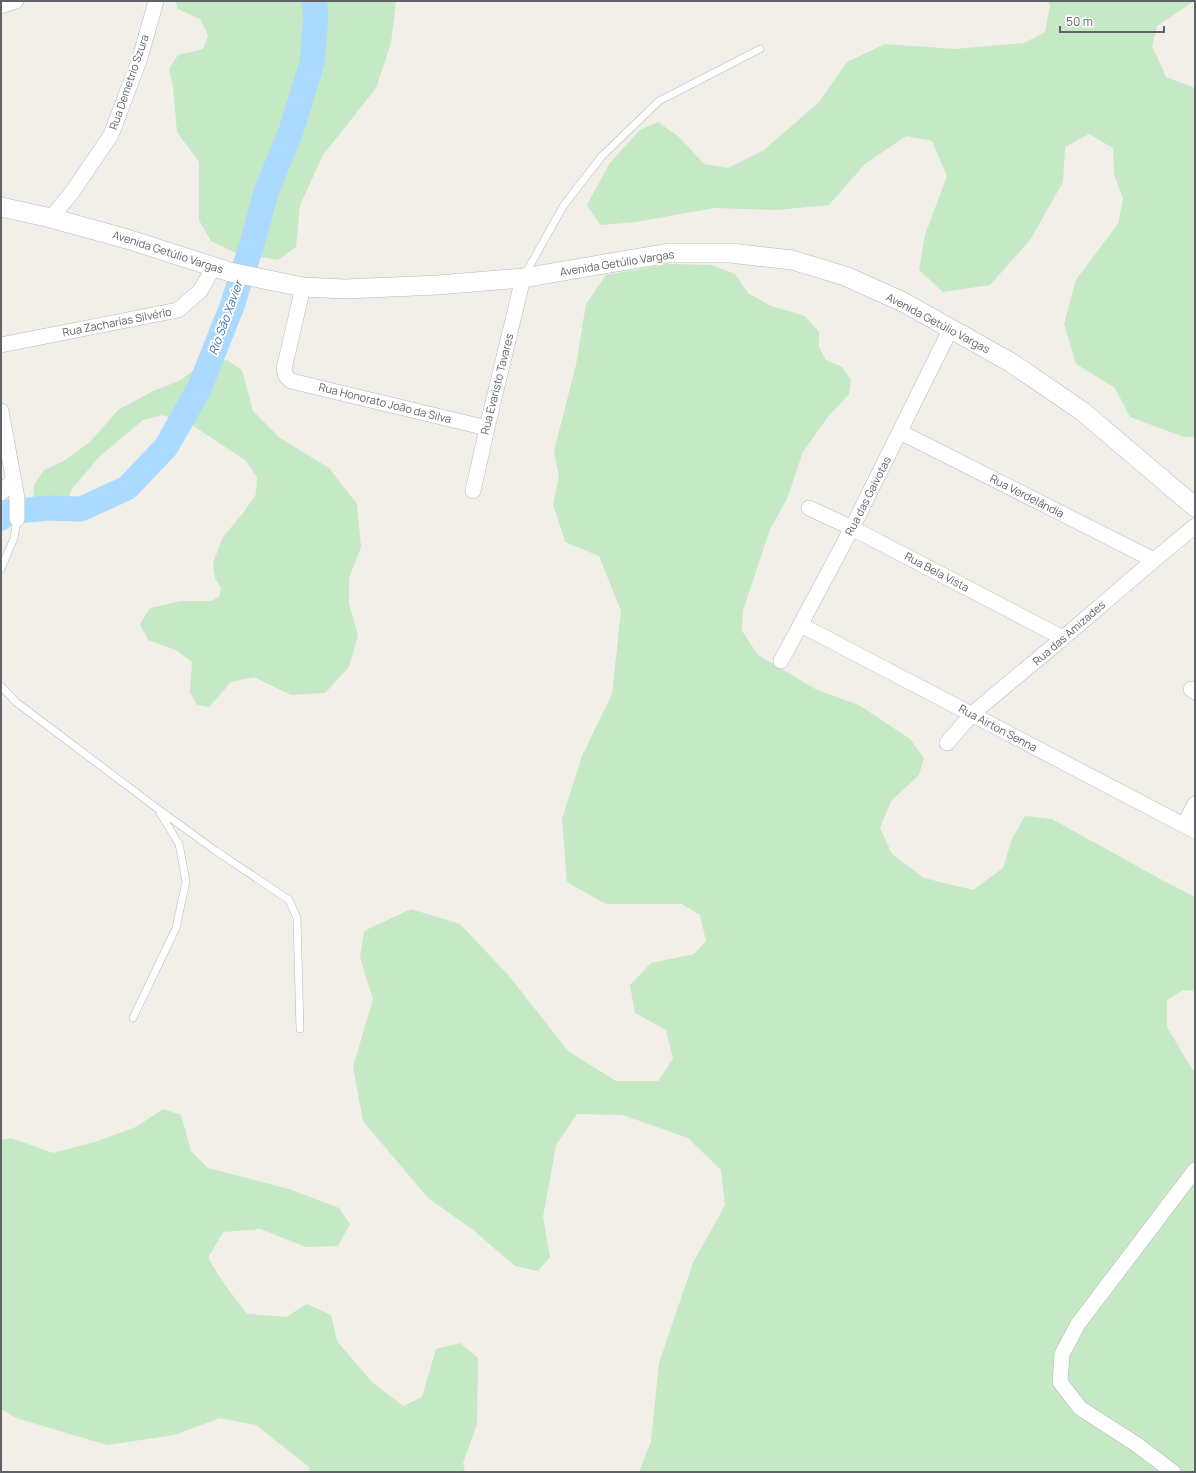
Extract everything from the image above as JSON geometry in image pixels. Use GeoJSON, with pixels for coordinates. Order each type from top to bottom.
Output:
{"type":"FeatureCollection","features":[{"type":"Feature","properties":{"kind":"street"},"geometry":{"type":"LineString","coordinates":[[1,6],[16,1]]}},
{"type":"Feature","properties":{"kind":"street","name":"Rua Demetrio Szura"},"geometry":{"type":"LineString","coordinates":[[52,218],[111,134],[140,58],[156,1]]}},
{"type":"Feature","properties":{"kind":"street","name":"Avenida Getúlio Vargas"},"geometry":{"type":"LineString","coordinates":[[1,207],[52,218],[127,239],[222,270],[303,288],[345,289],[438,285],[523,278],[669,253],[730,252],[792,260],[845,276],[903,302],[1010,362],[1082,411],[1195,507]]}},
{"type":"Feature","properties":{"kind":"street","name":"Rua Zacharias Silvério"},"geometry":{"type":"LineString","coordinates":[[1,345],[178,310],[222,270]]}},
{"type":"Feature","properties":{"kind":"street","name":"Rua Evaristo Tavares"},"geometry":{"type":"LineString","coordinates":[[473,491],[523,278]]}},
{"type":"Feature","properties":{"kind":"street","name":"Rua Honorato João da Silva"},"geometry":{"type":"LineString","coordinates":[[303,288],[284,369],[286,376],[292,381],[487,428]]}},
{"type":"Feature","properties":{"kind":"street","name":"Rua das Gaivotas"},"geometry":{"type":"LineString","coordinates":[[781,661],[852,528],[951,328]]}},
{"type":"Feature","properties":{"kind":"street"},"geometry":{"type":"LineString","coordinates":[[1,411],[17,498],[18,519]]}},
{"type":"Feature","properties":{"kind":"street","name":"Rua Verdelândia"},"geometry":{"type":"LineString","coordinates":[[900,432],[1154,560]]}},
{"type":"Feature","properties":{"kind":"street"},"geometry":{"type":"LineString","coordinates":[[1,493],[13,480]]}},
{"type":"Feature","properties":{"kind":"street","name":"Rua Bela Vista"},"geometry":{"type":"LineString","coordinates":[[809,508],[852,528],[1063,638]]}},
{"type":"Feature","properties":{"kind":"street","name":"Rua das Amizades"},"geometry":{"type":"LineString","coordinates":[[947,743],[972,714],[1195,526]]}},
{"type":"Feature","properties":{"kind":"street","name":"Rua Airton Senna"},"geometry":{"type":"LineString","coordinates":[[801,625],[1189,828]]}},
{"type":"Feature","properties":{"kind":"street"},"geometry":{"type":"LineString","coordinates":[[1189,828],[1195,804]]}},
{"type":"Feature","properties":{"kind":"street"},"geometry":{"type":"LineString","coordinates":[[1173,1472],[1136,1444],[1080,1408],[1060,1382],[1062,1354],[1078,1324],[1195,1170]]}},
{"type":"Feature","properties":{"kind":"lane"},"geometry":{"type":"LineString","coordinates":[[523,278],[564,205],[602,156],[659,101],[760,49]]}},
{"type":"Feature","properties":{"kind":"lane"},"geometry":{"type":"LineString","coordinates":[[1,568],[14,538],[18,519]]}},
{"type":"Feature","properties":{"kind":"lane"},"geometry":{"type":"LineString","coordinates":[[1,686],[16,702],[158,809],[216,851],[289,900],[297,918],[300,1029]]}},
{"type":"Feature","properties":{"kind":"lane"},"geometry":{"type":"LineString","coordinates":[[133,1018],[176,928],[186,881],[179,844],[158,809]]}},
{"type":"Feature","properties":{"kind":"green space"},"geometry":{"type":"Polygon","coordinates":[[[175,1],[396,1],[391,43],[376,88],[323,155],[300,205],[296,247],[278,260],[236,253],[211,241],[199,220],[199,162],[177,132],[173,87],[169,69],[178,55],[203,49],[208,35],[200,19],[178,9],[175,1]]]}},
{"type":"Feature","properties":{"kind":"green space"},"geometry":{"type":"Polygon","coordinates":[[[1048,1],[1194,1],[1157,26],[1152,46],[1166,77],[1195,88],[1195,437],[1184,437],[1130,417],[1115,388],[1076,364],[1064,324],[1076,280],[1118,224],[1123,199],[1114,174],[1113,148],[1089,134],[1065,147],[1063,182],[1030,240],[990,285],[943,292],[919,270],[925,235],[947,176],[932,141],[906,136],[865,164],[829,205],[776,210],[714,208],[636,222],[600,225],[587,205],[609,164],[640,130],[658,122],[679,137],[704,164],[728,168],[764,150],[819,102],[847,62],[885,44],[955,49],[1024,43],[1045,32],[1050,6],[1048,1]]]}},
{"type":"Feature","properties":{"kind":"green space"},"geometry":{"type":"Polygon","coordinates":[[[667,264],[712,265],[735,274],[748,293],[771,306],[805,316],[819,332],[819,347],[826,360],[842,367],[851,379],[849,394],[827,418],[803,452],[787,499],[770,529],[743,610],[742,631],[758,655],[817,690],[859,705],[910,739],[924,758],[919,775],[891,801],[880,828],[892,854],[924,878],[973,890],[1003,868],[1012,839],[1025,816],[1052,819],[1195,897],[1195,991],[1183,990],[1167,1000],[1167,1027],[1192,1069],[1195,1071],[1195,1472],[639,1472],[651,1441],[659,1363],[693,1263],[725,1205],[721,1170],[688,1138],[623,1115],[577,1114],[556,1145],[543,1217],[550,1257],[538,1271],[515,1266],[472,1229],[428,1198],[363,1121],[353,1067],[373,999],[360,958],[364,931],[411,909],[460,924],[509,976],[568,1051],[616,1081],[658,1081],[673,1059],[666,1030],[635,1013],[630,985],[651,963],[694,954],[706,941],[700,915],[682,904],[606,904],[567,882],[562,819],[582,756],[612,694],[621,611],[599,556],[565,542],[553,504],[559,477],[554,451],[576,365],[586,304],[606,275],[667,264]]]}},
{"type":"Feature","properties":{"kind":"green space"},"geometry":{"type":"Polygon","coordinates":[[[227,360],[242,370],[253,411],[280,438],[329,468],[357,504],[361,547],[349,578],[349,604],[358,635],[349,667],[325,693],[291,695],[254,677],[231,682],[209,707],[197,705],[190,692],[192,662],[176,650],[148,640],[140,624],[150,608],[181,601],[211,601],[219,597],[221,588],[215,578],[213,563],[223,537],[244,512],[256,494],[257,477],[245,460],[195,427],[163,415],[143,420],[99,457],[72,489],[61,516],[50,520],[40,515],[33,500],[34,485],[44,470],[62,462],[90,442],[118,410],[153,391],[181,380],[203,363],[227,360]]]}},
{"type":"Feature","properties":{"kind":"green space"},"geometry":{"type":"Polygon","coordinates":[[[163,1109],[181,1115],[191,1151],[208,1168],[289,1189],[339,1208],[350,1224],[338,1246],[306,1247],[260,1229],[223,1232],[208,1258],[225,1285],[247,1314],[286,1317],[307,1304],[331,1315],[337,1341],[372,1382],[403,1406],[422,1397],[436,1349],[460,1343],[478,1358],[477,1424],[463,1463],[465,1472],[310,1472],[309,1467],[256,1425],[220,1418],[174,1435],[107,1445],[16,1418],[1,1409],[1,1140],[11,1138],[53,1153],[95,1142],[136,1127],[163,1109]]]}},
{"type":"Feature","properties":{"kind":"waterway","name":"Rio São Xavier"},"geometry":{"type":"LineString","coordinates":[[1,518],[9,512],[47,508],[81,509],[127,488],[166,447],[199,389],[232,306],[252,244],[266,192],[291,131],[312,63],[316,16],[314,1]]}}]}
